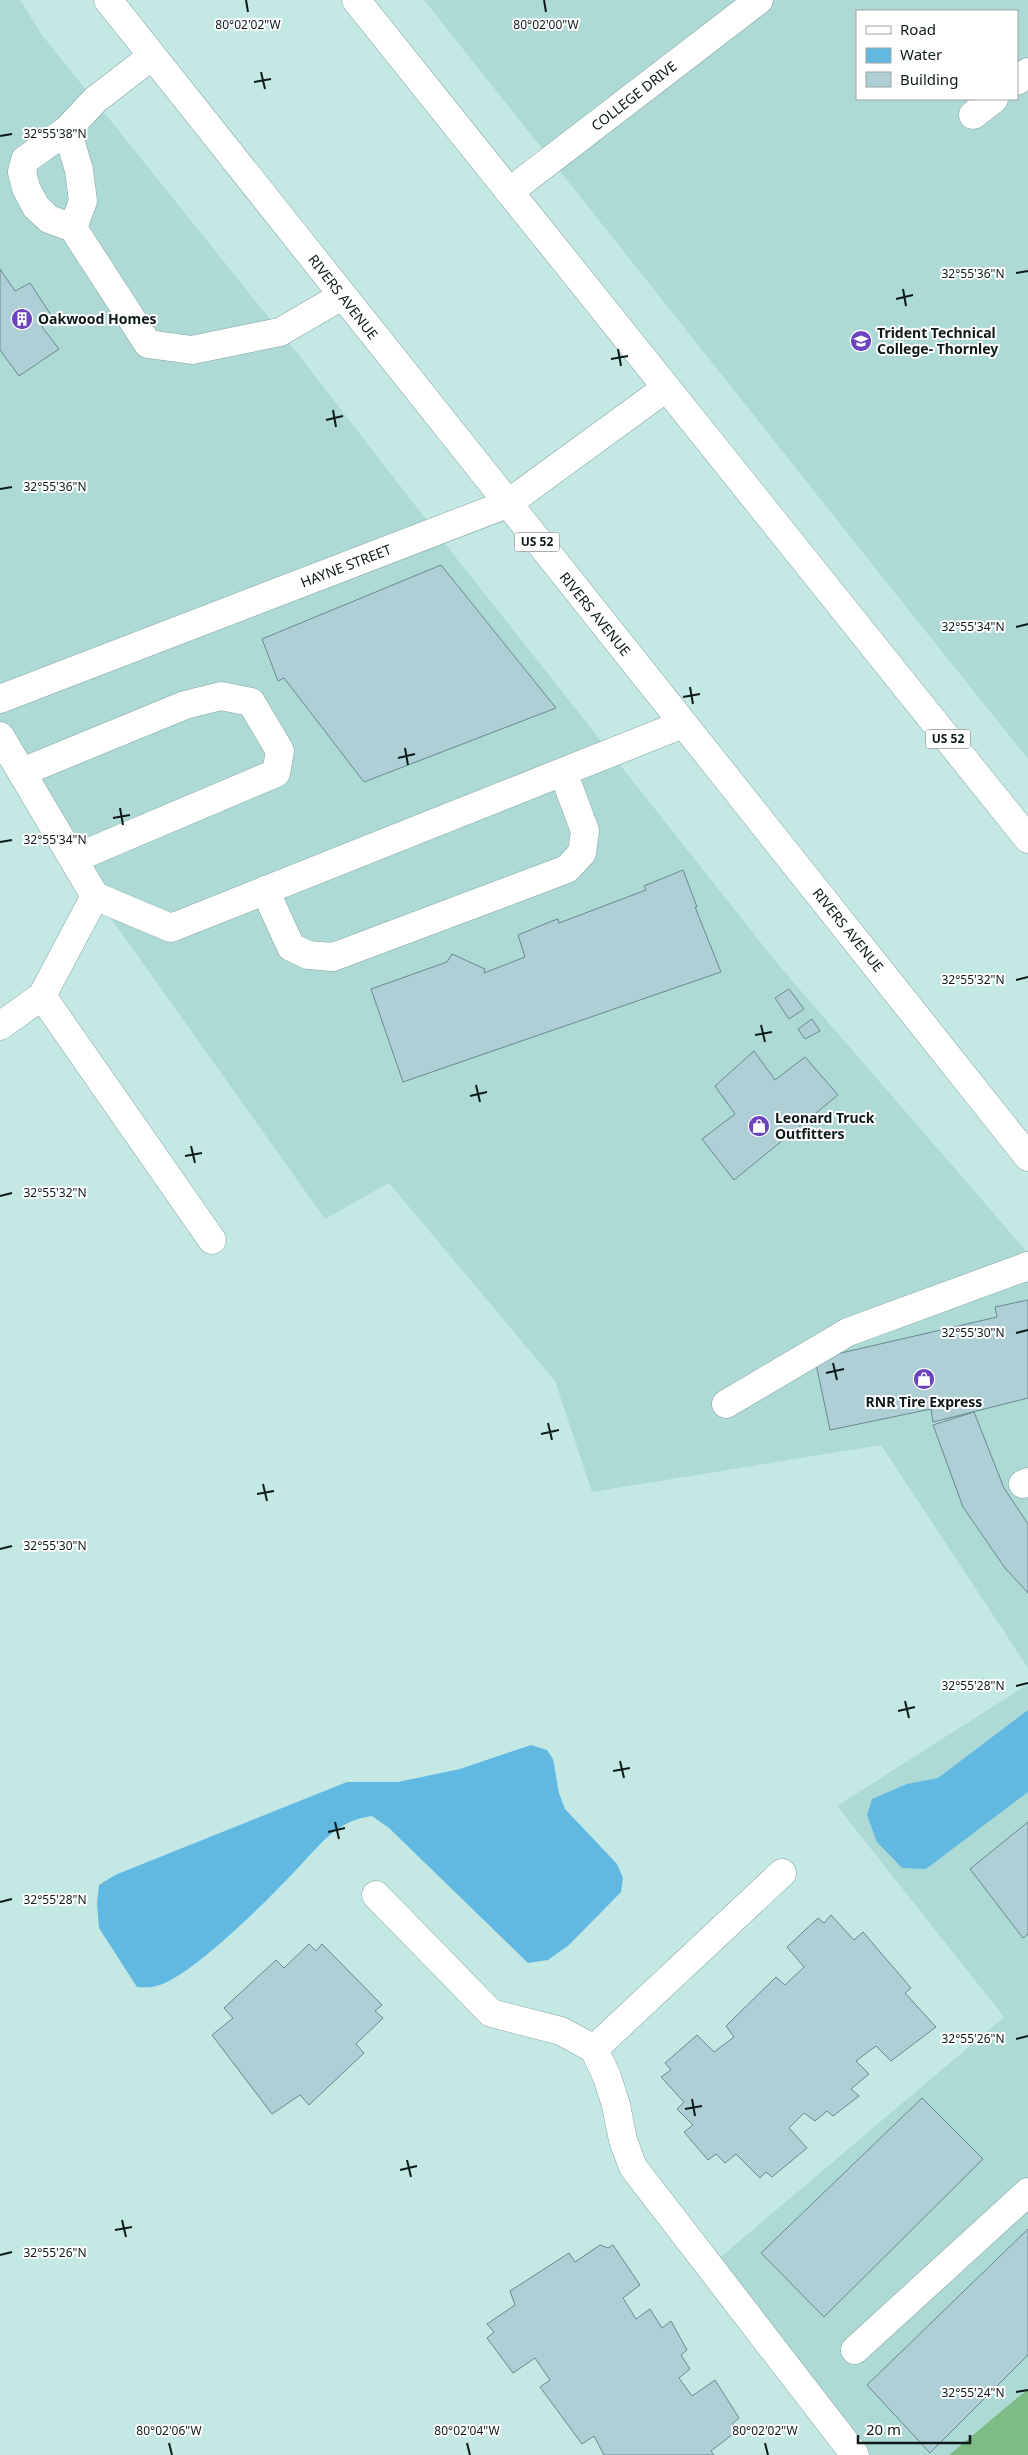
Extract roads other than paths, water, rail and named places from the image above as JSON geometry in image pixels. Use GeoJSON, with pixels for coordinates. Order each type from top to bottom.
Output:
{"type":"FeatureCollection","features":[{"type":"Feature","properties":{"kind":"main road","name":"RIVERS AVENUE"},"geometry":{"type":"LineString","coordinates":[[108,0],[1028,1157]]}},
{"type":"Feature","properties":{"kind":"main road","name":"US 52"},"geometry":{"type":"LineString","coordinates":[[356,0],[1028,839]]}},
{"type":"Feature","properties":{"kind":"main road","name":"COLLEGE DRIVE"},"geometry":{"type":"LineString","coordinates":[[510,192],[759,0]]}},
{"type":"Feature","properties":{"kind":"main road"},"geometry":{"type":"LineString","coordinates":[[152,56],[95,100],[68,130],[26,160],[22,172],[26,188],[36,208],[49,219],[73,228],[148,344],[192,350],[280,332],[342,296]]}},
{"type":"Feature","properties":{"kind":"main road"},"geometry":{"type":"LineString","coordinates":[[1018,80],[1028,72]]}},
{"type":"Feature","properties":{"kind":"main road"},"geometry":{"type":"LineString","coordinates":[[68,130],[79,170],[83,201],[73,228]]}},
{"type":"Feature","properties":{"kind":"main road","name":"HAYNE STREET"},"geometry":{"type":"LineString","coordinates":[[0,699],[507,504],[666,388]]}},
{"type":"Feature","properties":{"kind":"main road"},"geometry":{"type":"LineString","coordinates":[[22,772],[185,705],[221,696],[251,702],[280,751],[276,773],[73,859]]}},
{"type":"Feature","properties":{"kind":"main road"},"geometry":{"type":"LineString","coordinates":[[0,736],[94,896],[171,928],[683,724]]}},
{"type":"Feature","properties":{"kind":"main road"},"geometry":{"type":"LineString","coordinates":[[265,890],[291,947],[308,955],[333,957],[567,869],[582,853],[585,831],[563,772]]}},
{"type":"Feature","properties":{"kind":"main road"},"geometry":{"type":"LineString","coordinates":[[0,1026],[42,996],[94,896]]}},
{"type":"Feature","properties":{"kind":"main road"},"geometry":{"type":"LineString","coordinates":[[42,996],[212,1240]]}},
{"type":"Feature","properties":{"kind":"main road"},"geometry":{"type":"LineString","coordinates":[[726,1404],[848,1332],[1028,1266]]}},
{"type":"Feature","properties":{"kind":"main road"},"geometry":{"type":"LineString","coordinates":[[594,2049],[782,1872]]}},
{"type":"Feature","properties":{"kind":"main road"},"geometry":{"type":"LineString","coordinates":[[376,1895],[491,2013],[561,2031],[594,2049],[616,2105],[623,2140],[633,2167],[855,2455]]}},
{"type":"Feature","properties":{"kind":"main road"},"geometry":{"type":"LineString","coordinates":[[856,2350],[1028,2192]]}},
{"type":"Feature","properties":{"kind":"water"},"geometry":{"type":"Polygon","coordinates":[[[1028,1710],[1028,1792],[926,1869],[902,1868],[877,1842],[867,1815],[872,1799],[907,1784],[938,1778],[1028,1710]]]}},
{"type":"Feature","properties":{"kind":"water"},"geometry":{"type":"Polygon","coordinates":[[[531,1745],[547,1750],[553,1759],[559,1793],[565,1809],[617,1864],[623,1878],[621,1892],[569,1945],[548,1960],[528,1963],[389,1828],[372,1816],[347,1823],[328,1836],[267,1900],[228,1936],[188,1969],[154,1987],[137,1987],[99,1928],[97,1904],[99,1885],[115,1875],[347,1782],[398,1782],[460,1769],[531,1745]]]}},
{"type":"Feature","properties":{"kind":"place","name":"Oakwood Homes"},"geometry":{"type":"Point","coordinates":[22,319]}},
{"type":"Feature","properties":{"kind":"place","name":"Trident Technical College- Thornley"},"geometry":{"type":"Point","coordinates":[861,341]}},
{"type":"Feature","properties":{"kind":"place","name":"Leonard Truck Outfitters"},"geometry":{"type":"Point","coordinates":[759,1126]}},
{"type":"Feature","properties":{"kind":"place","name":"RNR Tire Express"},"geometry":{"type":"Point","coordinates":[924,1379]}}]}
